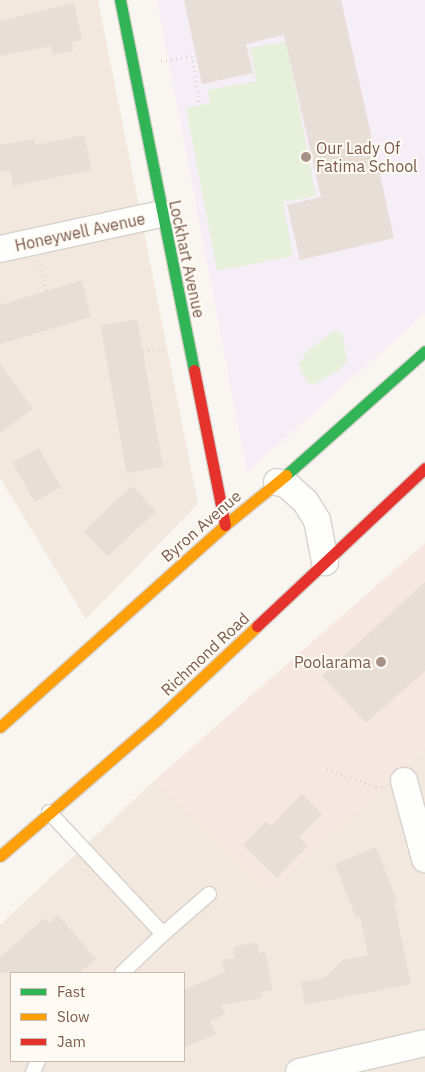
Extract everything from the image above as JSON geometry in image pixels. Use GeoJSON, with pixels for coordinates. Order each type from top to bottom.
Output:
{"type":"FeatureCollection","features":[{"type":"Feature","properties":{"kind":"street","name":"Lockhart Avenue"},"geometry":{"type":"LineString","coordinates":[[120,0],[161,214],[225,525]]}},
{"type":"Feature","properties":{"kind":"street","name":"Honeywell Avenue"},"geometry":{"type":"LineString","coordinates":[[0,249],[161,214]]}},
{"type":"Feature","properties":{"kind":"street","name":"Byron Avenue"},"geometry":{"type":"LineString","coordinates":[[0,727],[225,525],[323,445],[425,351]]}},
{"type":"Feature","properties":{"kind":"street","name":"Richmond Road"},"geometry":{"type":"LineString","coordinates":[[0,856],[158,720],[325,562],[420,484],[425,468]]}},
{"type":"Feature","properties":{"kind":"street"},"geometry":{"type":"LineString","coordinates":[[277,482],[288,485],[306,501],[317,520],[325,562]]}},
{"type":"Feature","properties":{"kind":"street"},"geometry":{"type":"LineString","coordinates":[[404,781],[425,859]]}},
{"type":"Feature","properties":{"kind":"street"},"geometry":{"type":"LineString","coordinates":[[299,1072],[425,1043]]}},
{"type":"Feature","properties":{"kind":"lane"},"geometry":{"type":"LineString","coordinates":[[49,812],[163,934]]}},
{"type":"Feature","properties":{"kind":"lane"},"geometry":{"type":"LineString","coordinates":[[123,972],[209,894]]}},
{"type":"Feature","properties":{"kind":"path"},"geometry":{"type":"LineString","coordinates":[[161,61],[192,56],[200,102]]}},
{"type":"Feature","properties":{"kind":"path"},"geometry":{"type":"LineString","coordinates":[[327,769],[376,787],[404,781]]}},
{"type":"Feature","properties":{"kind":"shaded area"},"geometry":{"type":"Polygon","coordinates":[[[0,0],[98,0],[198,504],[86,619],[0,478],[0,0]]]}},
{"type":"Feature","properties":{"kind":"shaded area","name":"Our Lady Of Fatima School"},"geometry":{"type":"Polygon","coordinates":[[[157,0],[425,0],[425,313],[247,472],[157,0]]]}},
{"type":"Feature","properties":{"kind":"shaded area"},"geometry":{"type":"Polygon","coordinates":[[[425,543],[425,748],[269,892],[156,779],[425,543]]]}},
{"type":"Feature","properties":{"kind":"shaded area"},"geometry":{"type":"Polygon","coordinates":[[[425,748],[425,1072],[0,1072],[0,925],[156,779],[269,891],[425,748]]]}},
{"type":"Feature","properties":{"kind":"green space"},"geometry":{"type":"Polygon","coordinates":[[[286,41],[316,196],[283,202],[293,256],[217,271],[186,108],[210,103],[208,90],[256,81],[250,48],[286,41]]]}},
{"type":"Feature","properties":{"kind":"green space"},"geometry":{"type":"Polygon","coordinates":[[[334,331],[342,333],[347,361],[339,370],[313,385],[307,382],[298,365],[308,350],[334,331]]]}},
{"type":"Feature","properties":{"kind":"building"},"geometry":{"type":"Polygon","coordinates":[[[184,0],[341,0],[394,238],[300,260],[287,205],[321,197],[284,35],[246,44],[253,73],[202,84],[184,0]]]}},
{"type":"Feature","properties":{"kind":"building"},"geometry":{"type":"Polygon","coordinates":[[[74,3],[82,40],[72,42],[73,51],[53,55],[51,46],[0,56],[0,21],[74,3]]]}},
{"type":"Feature","properties":{"kind":"building"},"geometry":{"type":"Polygon","coordinates":[[[84,135],[92,170],[13,186],[10,170],[0,172],[0,145],[34,139],[36,145],[84,135]]]}},
{"type":"Feature","properties":{"kind":"building"},"geometry":{"type":"Polygon","coordinates":[[[82,280],[91,317],[0,344],[0,305],[82,280]]]}},
{"type":"Feature","properties":{"kind":"building"},"geometry":{"type":"Polygon","coordinates":[[[137,319],[163,467],[127,473],[101,325],[137,319]]]}},
{"type":"Feature","properties":{"kind":"building"},"geometry":{"type":"Polygon","coordinates":[[[0,364],[33,409],[0,433],[0,364]]]}},
{"type":"Feature","properties":{"kind":"building"},"geometry":{"type":"Polygon","coordinates":[[[39,448],[61,487],[35,502],[13,463],[39,448]]]}},
{"type":"Feature","properties":{"kind":"building"},"geometry":{"type":"Polygon","coordinates":[[[132,486],[156,512],[108,557],[84,531],[132,486]]]}},
{"type":"Feature","properties":{"kind":"building","name":"Poolarama"},"geometry":{"type":"Polygon","coordinates":[[[425,582],[425,671],[366,723],[322,676],[425,582]]]}},
{"type":"Feature","properties":{"kind":"building"},"geometry":{"type":"Polygon","coordinates":[[[302,794],[322,814],[299,837],[308,846],[277,878],[243,845],[266,821],[271,826],[302,794]]]}},
{"type":"Feature","properties":{"kind":"building"},"geometry":{"type":"Polygon","coordinates":[[[376,847],[397,901],[394,903],[411,984],[305,1005],[301,982],[324,978],[342,960],[368,955],[360,916],[356,918],[335,864],[376,847]]]}},
{"type":"Feature","properties":{"kind":"building"},"geometry":{"type":"Polygon","coordinates":[[[58,915],[96,959],[80,972],[0,973],[0,957],[45,918],[49,923],[58,915]]]}},
{"type":"Feature","properties":{"kind":"building"},"geometry":{"type":"Polygon","coordinates":[[[257,942],[259,953],[265,952],[273,990],[261,992],[262,998],[221,1005],[225,1014],[210,1021],[216,1034],[185,1048],[185,990],[225,972],[222,960],[235,958],[233,947],[257,942]]]}},
{"type":"Feature","properties":{"kind":"traffic: fast"},"geometry":{"type":"LineString","coordinates":[[120,0],[194,370]]}},
{"type":"Feature","properties":{"kind":"traffic: fast"},"geometry":{"type":"LineString","coordinates":[[286,475],[425,351]]}},
{"type":"Feature","properties":{"kind":"traffic: slow"},"geometry":{"type":"LineString","coordinates":[[0,727],[225,525],[286,475]]}},
{"type":"Feature","properties":{"kind":"traffic: slow"},"geometry":{"type":"LineString","coordinates":[[0,856],[157,720],[257,626]]}},
{"type":"Feature","properties":{"kind":"traffic: jam"},"geometry":{"type":"LineString","coordinates":[[194,370],[225,525]]}},
{"type":"Feature","properties":{"kind":"traffic: jam"},"geometry":{"type":"LineString","coordinates":[[257,626],[425,468]]}},
{"type":"Feature","properties":{"kind":"place","name":"Our Lady Of Fatima School"},"geometry":{"type":"Point","coordinates":[306,157]}},
{"type":"Feature","properties":{"kind":"place","name":"Poolarama"},"geometry":{"type":"Point","coordinates":[381,662]}}]}
